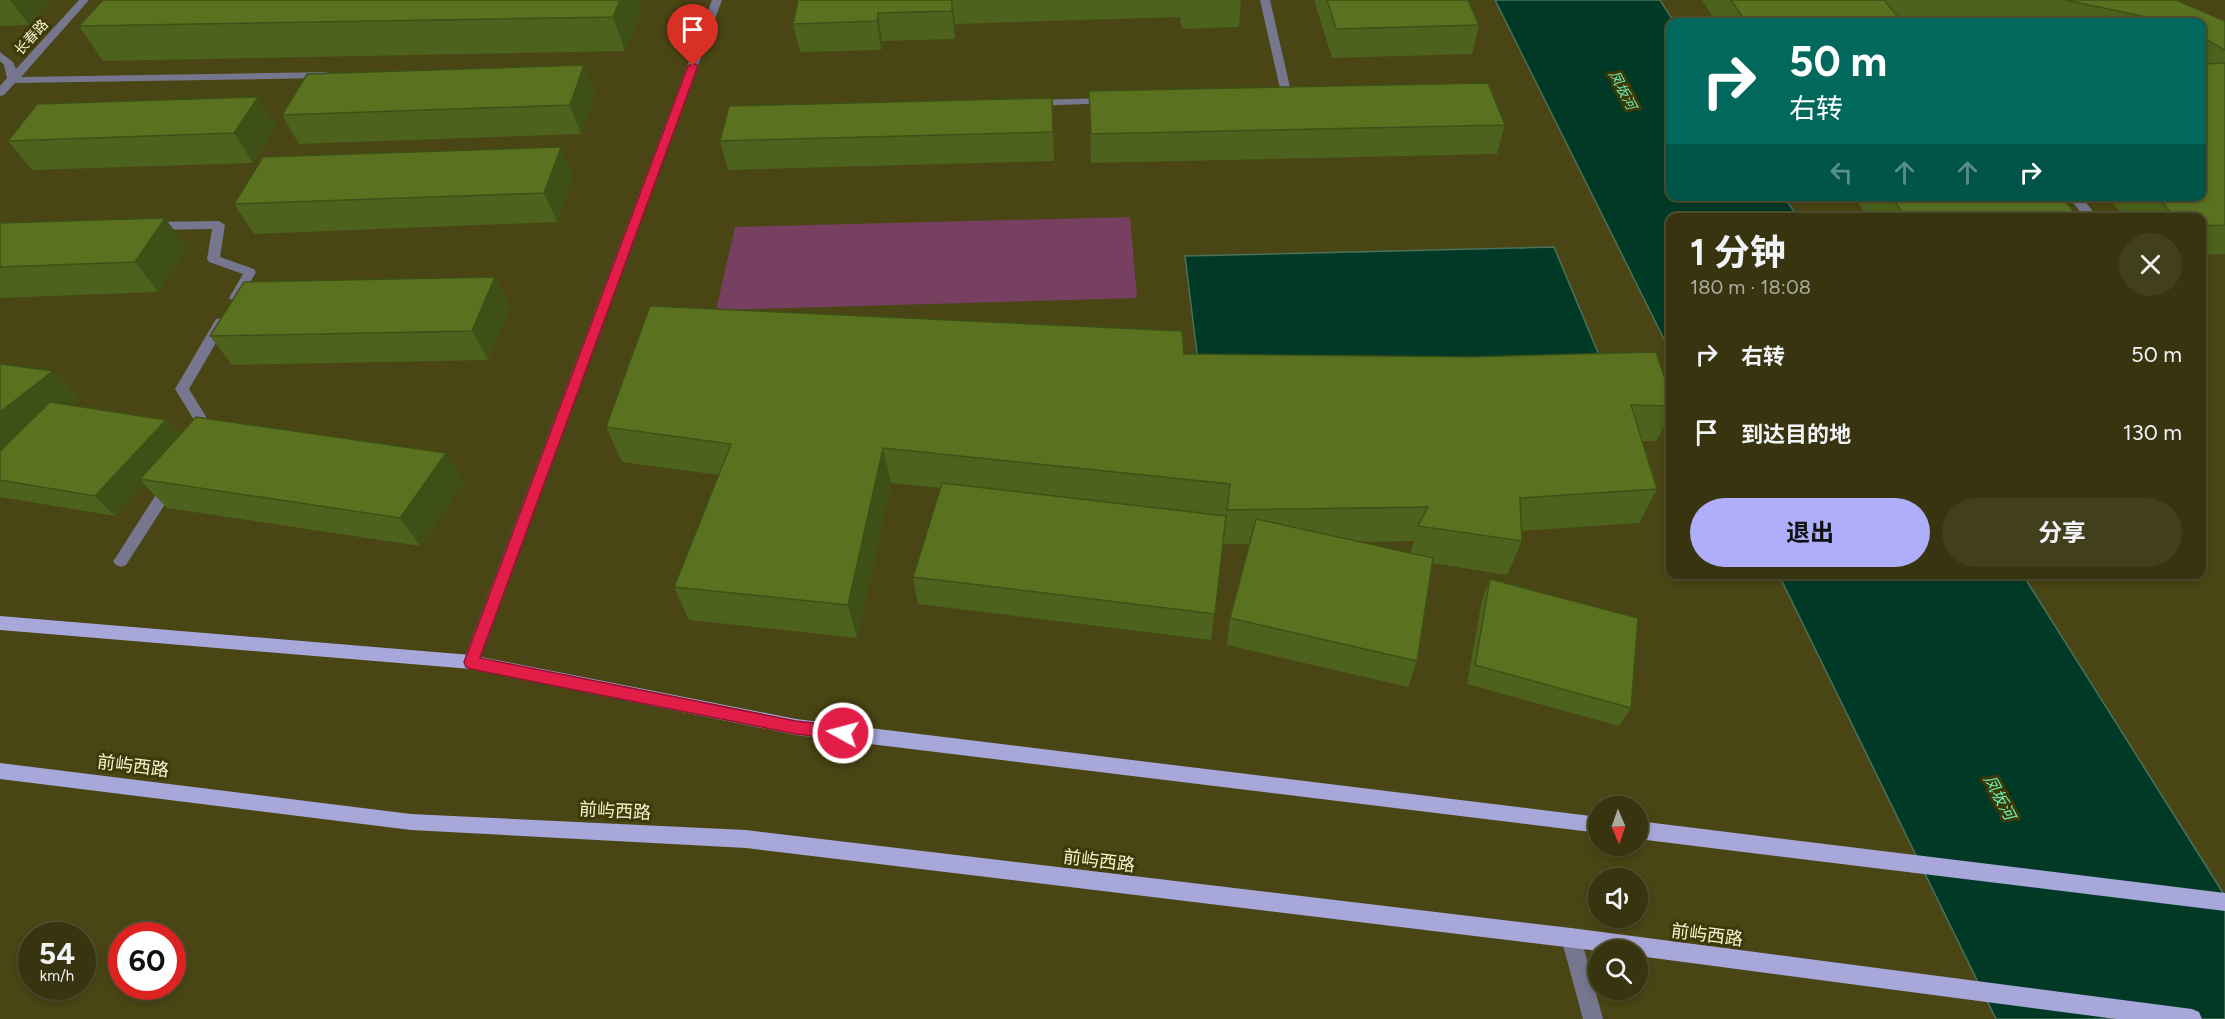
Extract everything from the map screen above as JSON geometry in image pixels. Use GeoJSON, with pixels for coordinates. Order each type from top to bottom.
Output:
{"type":"FeatureCollection","features":[{"type":"Feature","properties":{"kind":"main road"},"geometry":{"type":"LineString","coordinates":[[0,622],[471,662],[796,728],[1588,824]]}},
{"type":"Feature","properties":{"kind":"main road","name":"前屿西路"},"geometry":{"type":"LineString","coordinates":[[0,771],[411,822],[746,839],[1571,938],[2192,1019]]}},
{"type":"Feature","properties":{"kind":"main road"},"geometry":{"type":"LineString","coordinates":[[1648,831],[2225,902]]}},
{"type":"Feature","properties":{"kind":"street","name":"长春路"},"geometry":{"type":"LineString","coordinates":[[0,93],[84,0]]}},
{"type":"Feature","properties":{"kind":"street"},"geometry":{"type":"LineString","coordinates":[[471,662],[717,0]]}},
{"type":"Feature","properties":{"kind":"street"},"geometry":{"type":"LineString","coordinates":[[1263,97],[1287,96],[1265,0]]}},
{"type":"Feature","properties":{"kind":"street"},"geometry":{"type":"LineString","coordinates":[[0,56],[9,64],[13,80],[333,75]]}},
{"type":"Feature","properties":{"kind":"street"},"geometry":{"type":"LineString","coordinates":[[1016,104],[1122,101]]}},
{"type":"Feature","properties":{"kind":"street"},"geometry":{"type":"LineString","coordinates":[[2078,201],[2088,213]]}},
{"type":"Feature","properties":{"kind":"street"},"geometry":{"type":"LineString","coordinates":[[138,226],[219,225],[213,259],[250,272],[182,389],[206,428],[194,447]]}},
{"type":"Feature","properties":{"kind":"street"},"geometry":{"type":"LineString","coordinates":[[121,561],[175,476]]}},
{"type":"Feature","properties":{"kind":"street"},"geometry":{"type":"LineString","coordinates":[[1571,938],[1593,1019]]}},
{"type":"Feature","properties":{"kind":"shaded area"},"geometry":{"type":"Polygon","coordinates":[[[1130,217],[1137,298],[716,310],[735,227],[1130,217]]]}},
{"type":"Feature","properties":{"kind":"water","name":"凤坂河"},"geometry":{"type":"Polygon","coordinates":[[[1495,0],[1660,0],[1671,18],[1666,18],[1666,201],[1787,201],[1795,213],[1666,213],[1666,343],[1495,0]]]}},
{"type":"Feature","properties":{"kind":"water"},"geometry":{"type":"Polygon","coordinates":[[[1554,247],[1604,367],[1200,378],[1185,256],[1554,247]]]}},
{"type":"Feature","properties":{"kind":"water","name":"凤坂河"},"geometry":{"type":"Polygon","coordinates":[[[1781,579],[2026,579],[2225,896],[2225,1019],[1996,1019],[1781,579]]]}},
{"type":"Feature","properties":{"kind":"building"},"geometry":{"type":"Polygon","coordinates":[[[103,0],[620,0],[613,17],[79,26],[103,0]]]}},
{"type":"Feature","properties":{"kind":"building"},"geometry":{"type":"Polygon","coordinates":[[[798,0],[952,0],[952,11],[878,13],[877,21],[793,24],[798,0]]]}},
{"type":"Feature","properties":{"kind":"building"},"geometry":{"type":"Polygon","coordinates":[[[1327,0],[1468,0],[1479,25],[1336,29],[1327,0]]]}},
{"type":"Feature","properties":{"kind":"building"},"geometry":{"type":"Polygon","coordinates":[[[1731,0],[1884,0],[1899,18],[1743,18],[1731,0]]]}},
{"type":"Feature","properties":{"kind":"building"},"geometry":{"type":"Polygon","coordinates":[[[2065,0],[2176,0],[2225,21],[2225,50],[2206,39],[2206,18],[2148,18],[2065,0]]]}},
{"type":"Feature","properties":{"kind":"building"},"geometry":{"type":"Polygon","coordinates":[[[2225,63],[2225,225],[2206,226],[2206,213],[2171,213],[2161,201],[2206,201],[2206,64],[2225,63]]]}},
{"type":"Feature","properties":{"kind":"building"},"geometry":{"type":"Polygon","coordinates":[[[584,65],[570,105],[282,115],[307,74],[584,65]]]}},
{"type":"Feature","properties":{"kind":"building"},"geometry":{"type":"Polygon","coordinates":[[[1488,83],[1505,125],[1091,134],[1089,91],[1488,83]]]}},
{"type":"Feature","properties":{"kind":"building"},"geometry":{"type":"Polygon","coordinates":[[[258,97],[234,133],[8,141],[37,104],[258,97]]]}},
{"type":"Feature","properties":{"kind":"building"},"geometry":{"type":"Polygon","coordinates":[[[1052,98],[1053,132],[720,141],[729,106],[1052,98]]]}},
{"type":"Feature","properties":{"kind":"building"},"geometry":{"type":"Polygon","coordinates":[[[561,147],[544,193],[234,204],[263,157],[561,147]]]}},
{"type":"Feature","properties":{"kind":"building"},"geometry":{"type":"Polygon","coordinates":[[[1894,201],[2065,201],[2075,213],[1903,213],[1894,201]]]}},
{"type":"Feature","properties":{"kind":"building"},"geometry":{"type":"Polygon","coordinates":[[[165,218],[135,262],[0,267],[0,223],[165,218]]]}},
{"type":"Feature","properties":{"kind":"building"},"geometry":{"type":"Polygon","coordinates":[[[495,277],[472,331],[210,336],[244,282],[495,277]]]}},
{"type":"Feature","properties":{"kind":"building"},"geometry":{"type":"Polygon","coordinates":[[[650,306],[1182,331],[1184,354],[1470,357],[1656,352],[1666,382],[1666,406],[1631,405],[1657,489],[1520,498],[1522,541],[1418,526],[1428,507],[1227,510],[1230,484],[883,448],[848,605],[674,587],[731,444],[606,427],[650,306]]]}},
{"type":"Feature","properties":{"kind":"building"},"geometry":{"type":"Polygon","coordinates":[[[0,364],[53,371],[0,412],[0,364]]]}},
{"type":"Feature","properties":{"kind":"building"},"geometry":{"type":"Polygon","coordinates":[[[50,402],[166,420],[95,496],[0,480],[0,451],[50,402]]]}},
{"type":"Feature","properties":{"kind":"building"},"geometry":{"type":"Polygon","coordinates":[[[196,417],[446,453],[400,518],[140,479],[196,417]]]}},
{"type":"Feature","properties":{"kind":"building"},"geometry":{"type":"Polygon","coordinates":[[[942,483],[1226,516],[1215,614],[913,577],[942,483]]]}},
{"type":"Feature","properties":{"kind":"building"},"geometry":{"type":"Polygon","coordinates":[[[1256,519],[1433,558],[1417,661],[1230,618],[1256,519]]]}},
{"type":"Feature","properties":{"kind":"building"},"geometry":{"type":"Polygon","coordinates":[[[1490,579],[1638,618],[1631,708],[1475,665],[1490,579]]]}},
{"type":"Feature","properties":{"kind":"route"},"geometry":{"type":"LineString","coordinates":[[693,66],[471,662],[796,728],[843,733]]}}]}
